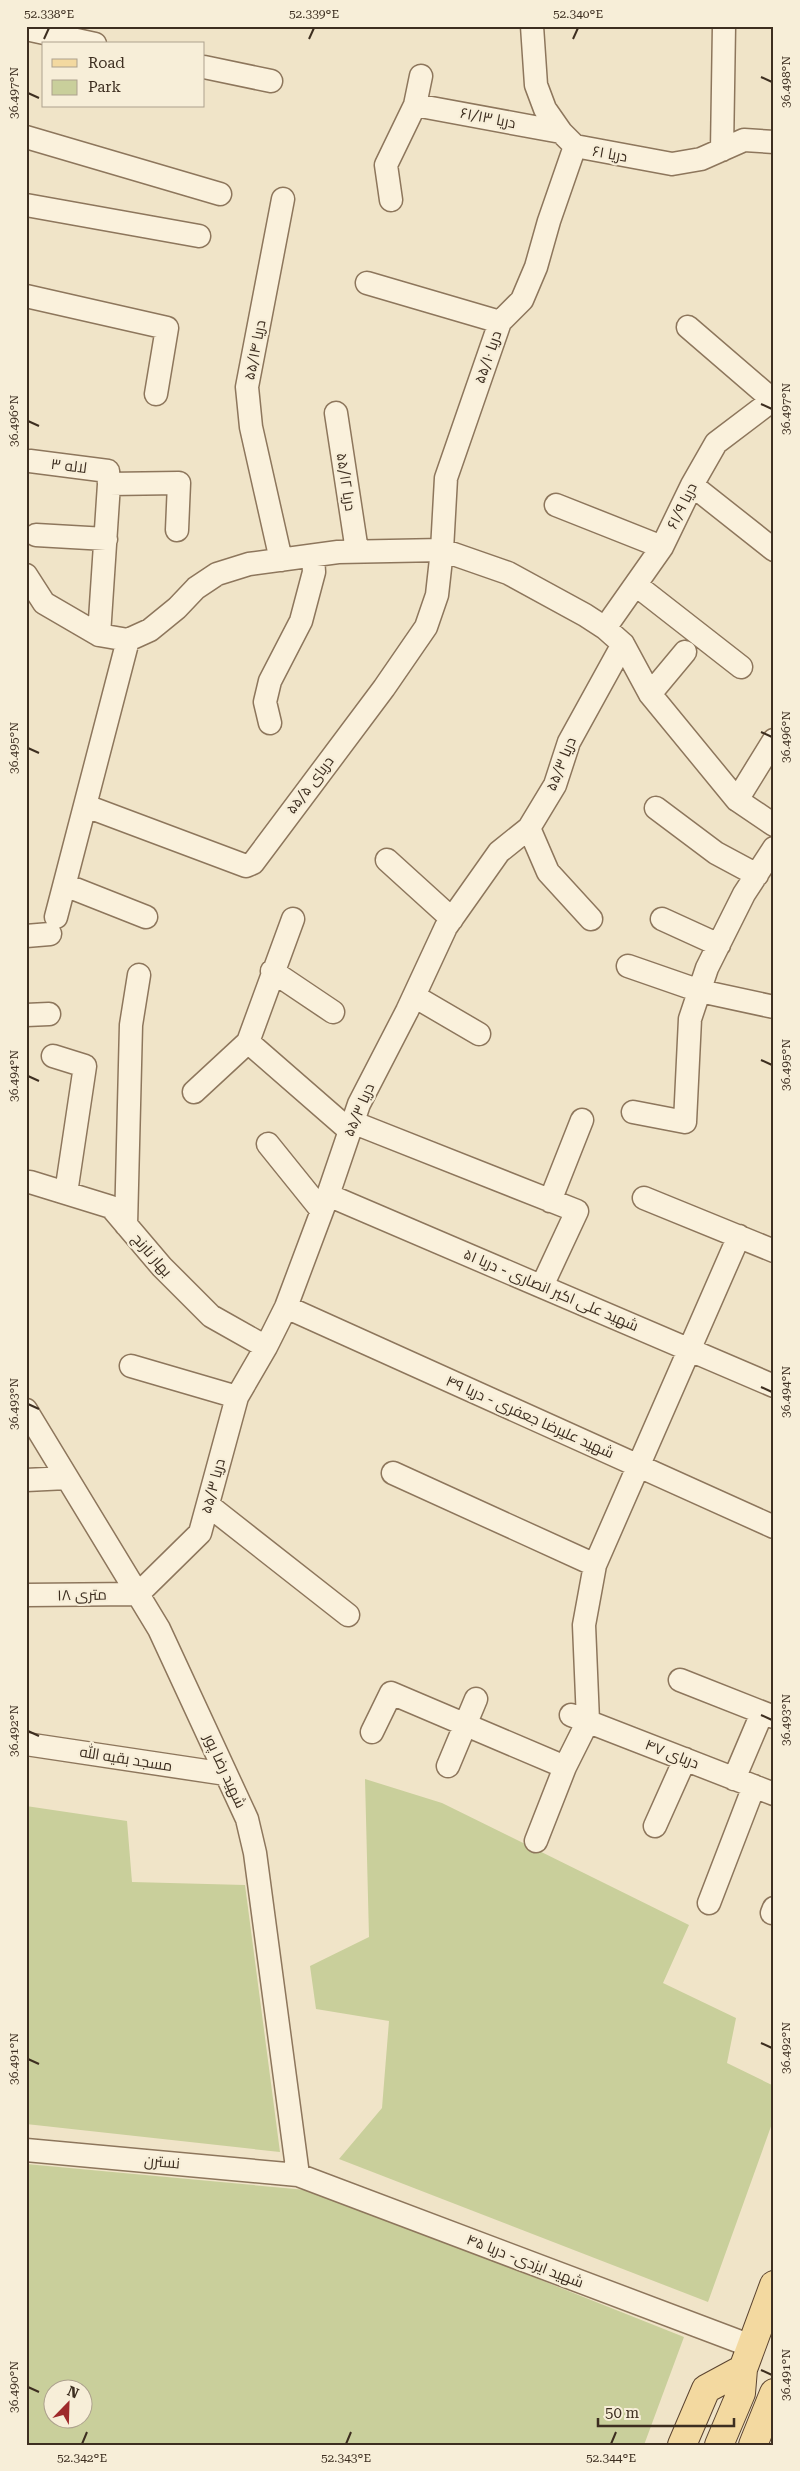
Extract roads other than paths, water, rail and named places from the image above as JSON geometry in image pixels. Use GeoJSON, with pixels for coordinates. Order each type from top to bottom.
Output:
{"type":"FeatureCollection","features":[{"type":"Feature","properties":{"kind":"main road"},"geometry":{"type":"LineString","coordinates":[[719,2445],[741,2393],[747,2357],[774,2285]]}},
{"type":"Feature","properties":{"kind":"main road"},"geometry":{"type":"LineString","coordinates":[[682,2445],[706,2389],[747,2357]]}},
{"type":"Feature","properties":{"kind":"main road"},"geometry":{"type":"LineString","coordinates":[[762,2436],[774,2393]]}},
{"type":"Feature","properties":{"kind":"street"},"geometry":{"type":"LineString","coordinates":[[532,26],[536,85],[545,109],[568,139]]}},
{"type":"Feature","properties":{"kind":"street"},"geometry":{"type":"LineString","coordinates":[[722,150],[724,26]]}},
{"type":"Feature","properties":{"kind":"street"},"geometry":{"type":"LineString","coordinates":[[26,29],[86,42]]}},
{"type":"Feature","properties":{"kind":"street"},"geometry":{"type":"LineString","coordinates":[[205,67],[271,81]]}},
{"type":"Feature","properties":{"kind":"street"},"geometry":{"type":"LineString","coordinates":[[391,200],[386,165],[415,105],[421,76]]}},
{"type":"Feature","properties":{"kind":"street","name":"دریا ۶۱/۱۳"},"geometry":{"type":"LineString","coordinates":[[415,105],[568,139]]}},
{"type":"Feature","properties":{"kind":"street"},"geometry":{"type":"LineString","coordinates":[[26,137],[220,194]]}},
{"type":"Feature","properties":{"kind":"street","name":"دریا ۶۱"},"geometry":{"type":"LineString","coordinates":[[568,139],[672,164],[701,159],[744,140],[774,142]]}},
{"type":"Feature","properties":{"kind":"street","name":"دریا ۵۵/۱۰"},"geometry":{"type":"LineString","coordinates":[[442,550],[446,478],[500,322],[522,300],[536,267],[568,139]]}},
{"type":"Feature","properties":{"kind":"street","name":"دریا ۵۵/۱۴"},"geometry":{"type":"LineString","coordinates":[[281,560],[251,427],[247,387],[283,199]]}},
{"type":"Feature","properties":{"kind":"street"},"geometry":{"type":"LineString","coordinates":[[26,205],[199,236]]}},
{"type":"Feature","properties":{"kind":"street"},"geometry":{"type":"LineString","coordinates":[[367,283],[500,322]]}},
{"type":"Feature","properties":{"kind":"street"},"geometry":{"type":"LineString","coordinates":[[26,296],[168,328],[156,394]]}},
{"type":"Feature","properties":{"kind":"street"},"geometry":{"type":"LineString","coordinates":[[688,327],[773,400]]}},
{"type":"Feature","properties":{"kind":"street","name":"دریا ۶۱/۹"},"geometry":{"type":"LineString","coordinates":[[605,628],[662,547],[692,485],[716,443],[773,400]]}},
{"type":"Feature","properties":{"kind":"street","name":"دریا ۵۵/۱۲"},"geometry":{"type":"LineString","coordinates":[[336,413],[357,551]]}},
{"type":"Feature","properties":{"kind":"street","name":"لاله ۳"},"geometry":{"type":"LineString","coordinates":[[30,461],[108,478],[179,483],[177,530]]}},
{"type":"Feature","properties":{"kind":"street"},"geometry":{"type":"LineString","coordinates":[[99,635],[108,478]]}},
{"type":"Feature","properties":{"kind":"street"},"geometry":{"type":"LineString","coordinates":[[692,485],[774,550]]}},
{"type":"Feature","properties":{"kind":"street"},"geometry":{"type":"LineString","coordinates":[[556,505],[662,547]]}},
{"type":"Feature","properties":{"kind":"street"},"geometry":{"type":"LineString","coordinates":[[36,535],[106,539]]}},
{"type":"Feature","properties":{"kind":"street"},"geometry":{"type":"LineString","coordinates":[[26,575],[44,602],[99,635],[128,640],[150,630],[177,608],[196,588],[217,574],[249,564],[357,551],[442,550],[508,573],[586,615],[605,628],[623,644],[650,694],[737,800],[774,825]]}},
{"type":"Feature","properties":{"kind":"street","name":"دریای ۵۵/۵"},"geometry":{"type":"LineString","coordinates":[[86,806],[246,866],[253,863],[384,688],[426,627],[437,595],[442,550]]}},
{"type":"Feature","properties":{"kind":"street"},"geometry":{"type":"LineString","coordinates":[[270,723],[265,702],[270,681],[301,621],[314,572],[313,556]]}},
{"type":"Feature","properties":{"kind":"street"},"geometry":{"type":"LineString","coordinates":[[636,585],[740,667]]}},
{"type":"Feature","properties":{"kind":"street"},"geometry":{"type":"LineString","coordinates":[[26,936],[53,925],[86,806],[128,640]]}},
{"type":"Feature","properties":{"kind":"street","name":"دریا ۵۵/۳"},"geometry":{"type":"LineString","coordinates":[[138,1594],[200,1533],[237,1397],[266,1348],[286,1308],[325,1203],[358,1104],[414,996],[446,927],[499,852],[529,828],[555,785],[569,742],[623,644]]}},
{"type":"Feature","properties":{"kind":"street"},"geometry":{"type":"LineString","coordinates":[[650,694],[685,652]]}},
{"type":"Feature","properties":{"kind":"street"},"geometry":{"type":"LineString","coordinates":[[737,800],[774,740]]}},
{"type":"Feature","properties":{"kind":"street"},"geometry":{"type":"LineString","coordinates":[[656,808],[716,853],[757,875]]}},
{"type":"Feature","properties":{"kind":"street"},"geometry":{"type":"LineString","coordinates":[[529,828],[548,872],[591,919]]}},
{"type":"Feature","properties":{"kind":"street"},"geometry":{"type":"LineString","coordinates":[[633,1112],[685,1122],[690,1019],[707,968],[744,894],[774,848]]}},
{"type":"Feature","properties":{"kind":"street"},"geometry":{"type":"LineString","coordinates":[[387,860],[452,919]]}},
{"type":"Feature","properties":{"kind":"street"},"geometry":{"type":"LineString","coordinates":[[65,885],[146,917]]}},
{"type":"Feature","properties":{"kind":"street"},"geometry":{"type":"LineString","coordinates":[[194,1092],[248,1042],[272,971],[293,919]]}},
{"type":"Feature","properties":{"kind":"street"},"geometry":{"type":"LineString","coordinates":[[662,919],[719,944]]}},
{"type":"Feature","properties":{"kind":"street"},"geometry":{"type":"LineString","coordinates":[[628,966],[700,991],[774,1007]]}},
{"type":"Feature","properties":{"kind":"street"},"geometry":{"type":"LineString","coordinates":[[272,971],[333,1012]]}},
{"type":"Feature","properties":{"kind":"street"},"geometry":{"type":"LineString","coordinates":[[126,1225],[131,1025],[140,975]]}},
{"type":"Feature","properties":{"kind":"street"},"geometry":{"type":"LineString","coordinates":[[414,996],[479,1034]]}},
{"type":"Feature","properties":{"kind":"street"},"geometry":{"type":"LineString","coordinates":[[26,1015],[49,1014]]}},
{"type":"Feature","properties":{"kind":"street"},"geometry":{"type":"LineString","coordinates":[[248,1042],[351,1126],[577,1211],[542,1286]]}},
{"type":"Feature","properties":{"kind":"street"},"geometry":{"type":"LineString","coordinates":[[52,1056],[85,1066],[66,1193]]}},
{"type":"Feature","properties":{"kind":"street"},"geometry":{"type":"LineString","coordinates":[[550,1201],[582,1120]]}},
{"type":"Feature","properties":{"kind":"street"},"geometry":{"type":"LineString","coordinates":[[268,1144],[325,1203]]}},
{"type":"Feature","properties":{"kind":"street","name":"بهار نارنج"},"geometry":{"type":"LineString","coordinates":[[30,1182],[111,1207],[162,1267],[211,1316],[266,1348]]}},
{"type":"Feature","properties":{"kind":"street"},"geometry":{"type":"LineString","coordinates":[[644,1198],[774,1251]]}},
{"type":"Feature","properties":{"kind":"street","name":"شهید علی اکبر انصاری - دریا ۵۱"},"geometry":{"type":"LineString","coordinates":[[325,1203],[542,1286],[774,1386]]}},
{"type":"Feature","properties":{"kind":"street"},"geometry":{"type":"LineString","coordinates":[[536,1841],[565,1767],[579,1718],[584,1625],[595,1565],[739,1236]]}},
{"type":"Feature","properties":{"kind":"street","name":"شهید علیرضا جعفری - دریا ۴۹"},"geometry":{"type":"LineString","coordinates":[[286,1308],[774,1527]]}},
{"type":"Feature","properties":{"kind":"street"},"geometry":{"type":"LineString","coordinates":[[131,1366],[237,1397]]}},
{"type":"Feature","properties":{"kind":"street","name":"شهید رضا پور"},"geometry":{"type":"LineString","coordinates":[[26,1410],[159,1629],[247,1819],[255,1852],[298,2175]]}},
{"type":"Feature","properties":{"kind":"street"},"geometry":{"type":"LineString","coordinates":[[393,1473],[595,1565]]}},
{"type":"Feature","properties":{"kind":"street"},"geometry":{"type":"LineString","coordinates":[[26,1480],[68,1478]]}},
{"type":"Feature","properties":{"kind":"street"},"geometry":{"type":"LineString","coordinates":[[208,1505],[348,1615]]}},
{"type":"Feature","properties":{"kind":"street","name":"۱۸ متری"},"geometry":{"type":"LineString","coordinates":[[26,1595],[138,1594]]}},
{"type":"Feature","properties":{"kind":"street"},"geometry":{"type":"LineString","coordinates":[[680,1680],[768,1715],[754,1786],[709,1903]]}},
{"type":"Feature","properties":{"kind":"street"},"geometry":{"type":"LineString","coordinates":[[372,1732],[391,1693],[565,1767]]}},
{"type":"Feature","properties":{"kind":"street"},"geometry":{"type":"LineString","coordinates":[[448,1766],[476,1699]]}},
{"type":"Feature","properties":{"kind":"street","name":"دریای ۴۷"},"geometry":{"type":"LineString","coordinates":[[579,1718],[754,1786]]}},
{"type":"Feature","properties":{"kind":"street","name":"مسجد بقیه الله"},"geometry":{"type":"LineString","coordinates":[[26,1744],[226,1774]]}},
{"type":"Feature","properties":{"kind":"street"},"geometry":{"type":"LineString","coordinates":[[655,1826],[685,1759]]}},
{"type":"Feature","properties":{"kind":"street","name":"نسترن"},"geometry":{"type":"LineString","coordinates":[[26,2150],[298,2175]]}},
{"type":"Feature","properties":{"kind":"street","name":"شهید ایزدی- دریا ۴۵"},"geometry":{"type":"LineString","coordinates":[[298,2175],[747,2357]]}}]}
